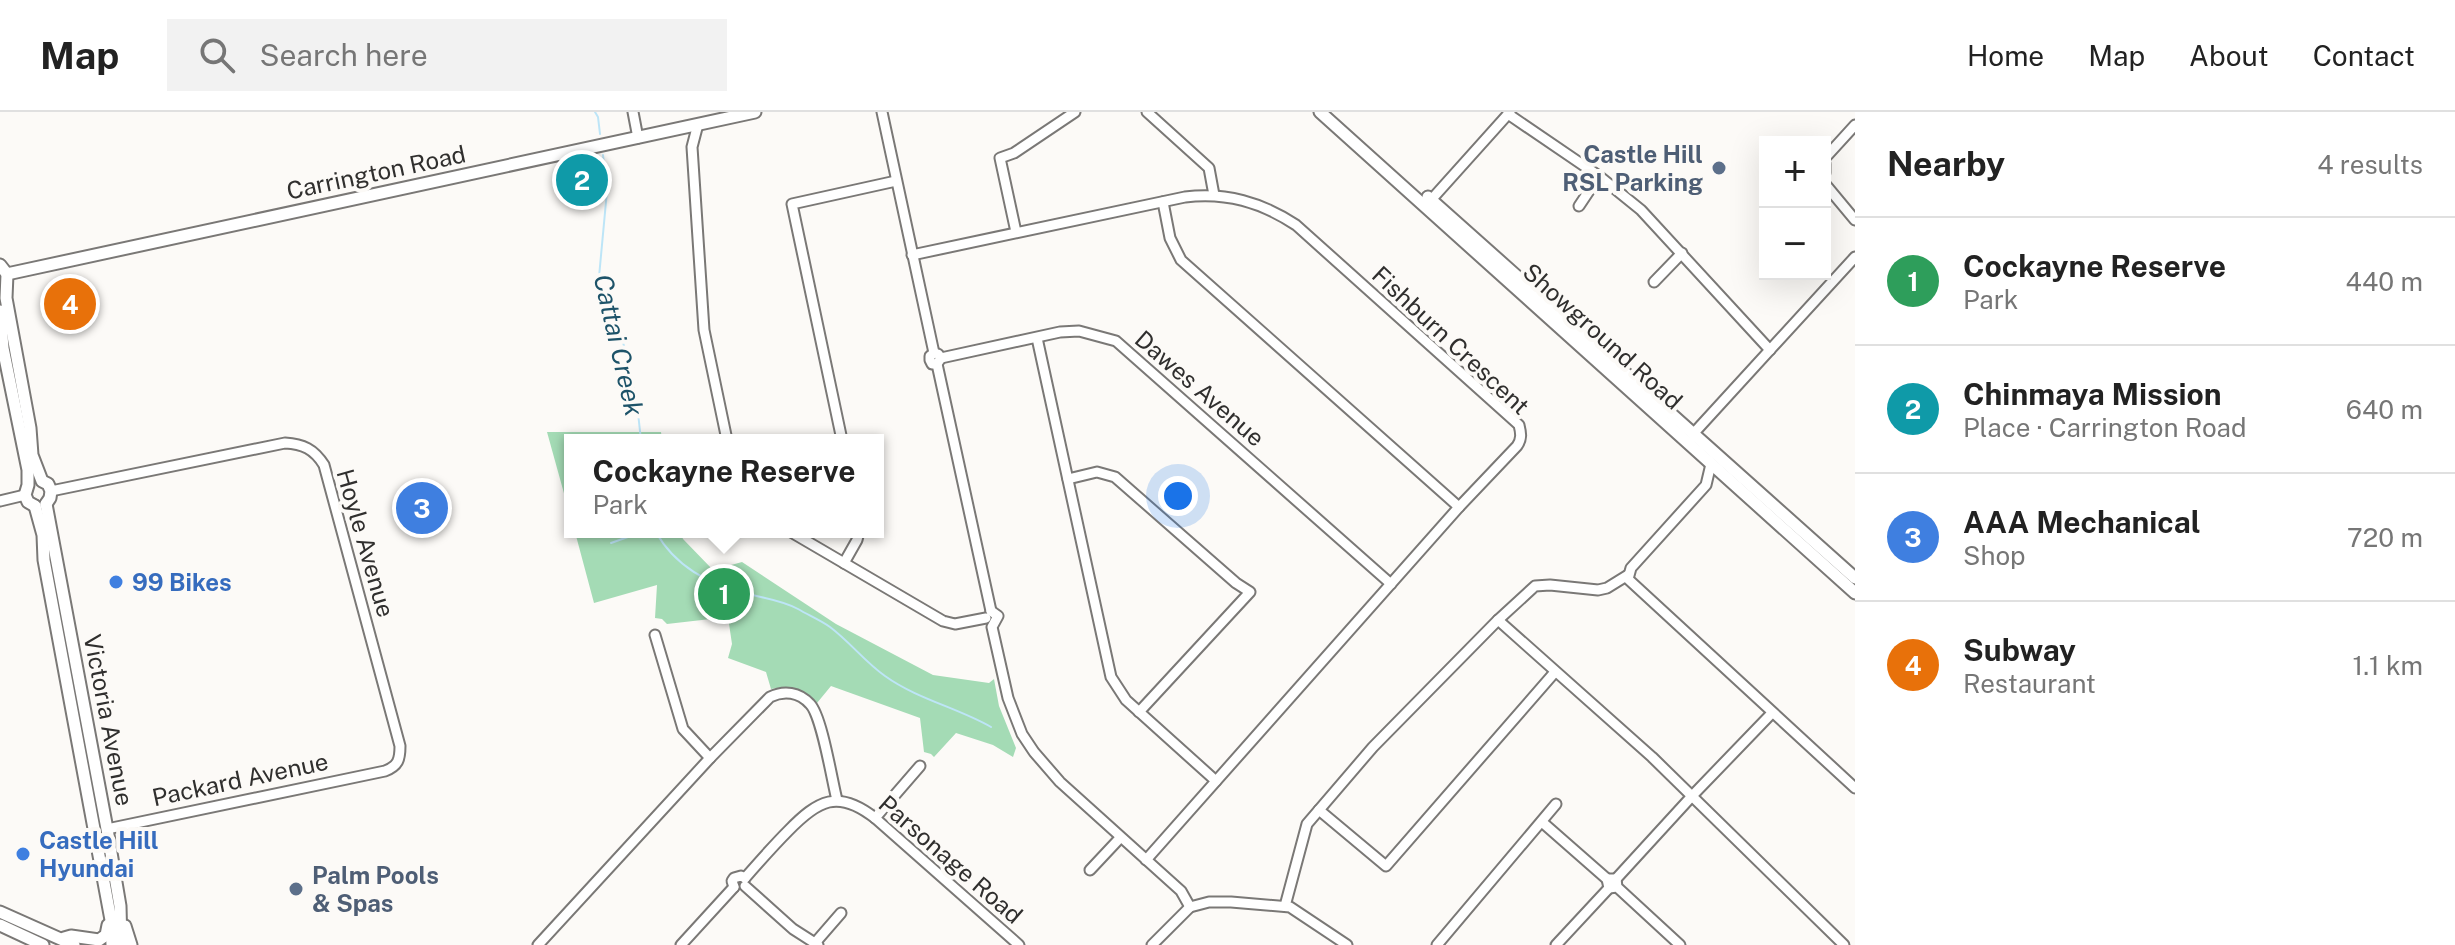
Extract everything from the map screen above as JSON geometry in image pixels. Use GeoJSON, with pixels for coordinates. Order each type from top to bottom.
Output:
{"type":"FeatureCollection","features":[{"type":"Feature","properties":{"kind":"main road","name":"Carrington Road"},"geometry":{"type":"LineString","coordinates":[[3,274],[638,138],[730,114],[755,112]]}},
{"type":"Feature","properties":{"kind":"main road","name":"Showground Road"},"geometry":{"type":"LineString","coordinates":[[1320,112],[1569,334],[1855,578]]}},
{"type":"Feature","properties":{"kind":"main road","name":"Showground Road"},"geometry":{"type":"LineString","coordinates":[[1331,112],[1431,200],[1690,438],[1711,464],[1855,593]]}},
{"type":"Feature","properties":{"kind":"main road"},"geometry":{"type":"LineString","coordinates":[[3,274],[32,455],[42,481]]}},
{"type":"Feature","properties":{"kind":"main road"},"geometry":{"type":"LineString","coordinates":[[0,311],[3,348],[28,470],[27,490],[28,502],[40,505],[50,498],[48,484],[42,481],[34,481],[27,490]]}},
{"type":"Feature","properties":{"kind":"main road","name":"Victoria Avenue"},"geometry":{"type":"LineString","coordinates":[[40,505],[121,945]]}},
{"type":"Feature","properties":{"kind":"main road"},"geometry":{"type":"LineString","coordinates":[[62,938],[103,938],[115,909]]}},
{"type":"Feature","properties":{"kind":"main road"},"geometry":{"type":"LineString","coordinates":[[115,909],[131,945]]}},
{"type":"Feature","properties":{"kind":"main road","name":"Victoria Avenue"},"geometry":{"type":"LineString","coordinates":[[112,945],[115,909]]}},
{"type":"Feature","properties":{"kind":"main road"},"geometry":{"type":"LineString","coordinates":[[0,912],[74,945]]}},
{"type":"Feature","properties":{"kind":"main road"},"geometry":{"type":"LineString","coordinates":[[0,925],[43,945]]}},
{"type":"Feature","properties":{"kind":"street"},"geometry":{"type":"LineString","coordinates":[[633,112],[638,138]]}},
{"type":"Feature","properties":{"kind":"street"},"geometry":{"type":"LineString","coordinates":[[882,112],[1006,690],[1022,734],[1046,768],[1181,891],[1190,907]]}},
{"type":"Feature","properties":{"kind":"street"},"geometry":{"type":"LineString","coordinates":[[1016,232],[1000,158],[1014,153],[1075,112]]}},
{"type":"Feature","properties":{"kind":"street"},"geometry":{"type":"LineString","coordinates":[[1147,112],[1209,168],[1214,195]]}},
{"type":"Feature","properties":{"kind":"street"},"geometry":{"type":"LineString","coordinates":[[1431,200],[1509,113],[1599,176],[1641,210],[1770,350]]}},
{"type":"Feature","properties":{"kind":"street"},"geometry":{"type":"LineString","coordinates":[[698,124],[692,147],[704,330],[726,434]]}},
{"type":"Feature","properties":{"kind":"street"},"geometry":{"type":"LineString","coordinates":[[1831,154],[1855,125]]}},
{"type":"Feature","properties":{"kind":"street"},"geometry":{"type":"LineString","coordinates":[[1579,206],[1599,176]]}},
{"type":"Feature","properties":{"kind":"street"},"geometry":{"type":"LineString","coordinates":[[841,434],[792,204],[896,181]]}},
{"type":"Feature","properties":{"kind":"street"},"geometry":{"type":"LineString","coordinates":[[1831,191],[1855,220]]}},
{"type":"Feature","properties":{"kind":"street","name":"Fishburn Crescent"},"geometry":{"type":"LineString","coordinates":[[912,255],[1185,197],[1214,195],[1238,199],[1265,207],[1296,225],[1519,425],[1520,441],[1146,860]]}},
{"type":"Feature","properties":{"kind":"street"},"geometry":{"type":"LineString","coordinates":[[1163,202],[1170,238],[1181,260],[1459,507]]}},
{"type":"Feature","properties":{"kind":"street"},"geometry":{"type":"LineString","coordinates":[[1654,282],[1682,253]]}},
{"type":"Feature","properties":{"kind":"street"},"geometry":{"type":"LineString","coordinates":[[1690,438],[1855,257]]}},
{"type":"Feature","properties":{"kind":"street","name":"Dawes Avenue"},"geometry":{"type":"LineString","coordinates":[[937,359],[1060,332],[1079,331],[1116,341],[1391,584]]}},
{"type":"Feature","properties":{"kind":"street"},"geometry":{"type":"LineString","coordinates":[[1037,338],[1111,677],[1119,692],[1139,712],[1216,781]]}},
{"type":"Feature","properties":{"kind":"street","name":"Hoyle Avenue"},"geometry":{"type":"LineString","coordinates":[[51,491],[285,443],[309,448],[318,456],[326,474],[400,746],[399,762],[393,768]]}},
{"type":"Feature","properties":{"kind":"street"},"geometry":{"type":"LineString","coordinates":[[1706,485],[1711,464]]}},
{"type":"Feature","properties":{"kind":"street"},"geometry":{"type":"LineString","coordinates":[[1068,479],[1097,472],[1115,477],[1250,592],[1139,712]]}},
{"type":"Feature","properties":{"kind":"street"},"geometry":{"type":"LineString","coordinates":[[1285,906],[1307,824],[1373,747],[1498,620],[1535,586],[1607,588],[1628,575],[1706,485],[1719,480],[1732,483]]}},
{"type":"Feature","properties":{"kind":"street"},"geometry":{"type":"LineString","coordinates":[[0,501],[27,490]]}},
{"type":"Feature","properties":{"kind":"street"},"geometry":{"type":"LineString","coordinates":[[801,538],[943,621],[955,624],[990,617]]}},
{"type":"Feature","properties":{"kind":"street"},"geometry":{"type":"LineString","coordinates":[[844,563],[858,538]]}},
{"type":"Feature","properties":{"kind":"street"},"geometry":{"type":"LineString","coordinates":[[1628,575],[1634,585],[1855,788]]}},
{"type":"Feature","properties":{"kind":"street"},"geometry":{"type":"LineString","coordinates":[[1498,620],[1652,757],[1844,945]]}},
{"type":"Feature","properties":{"kind":"street"},"geometry":{"type":"LineString","coordinates":[[655,635],[683,729],[710,758]]}},
{"type":"Feature","properties":{"kind":"street"},"geometry":{"type":"LineString","coordinates":[[1319,810],[1384,870],[1555,672]]}},
{"type":"Feature","properties":{"kind":"street"},"geometry":{"type":"LineString","coordinates":[[538,945],[763,702],[776,694],[791,693],[811,704],[816,714],[837,800],[817,805],[806,812],[740,890],[734,887],[681,945]]}},
{"type":"Feature","properties":{"kind":"street"},"geometry":{"type":"LineString","coordinates":[[1556,945],[1772,713]]}},
{"type":"Feature","properties":{"kind":"street"},"geometry":{"type":"LineString","coordinates":[[875,818],[920,766]]}},
{"type":"Feature","properties":{"kind":"street","name":"Packard Avenue"},"geometry":{"type":"LineString","coordinates":[[101,830],[393,768]]}},
{"type":"Feature","properties":{"kind":"street","name":"Parsonage Road"},"geometry":{"type":"LineString","coordinates":[[837,800],[860,806],[1019,945]]}},
{"type":"Feature","properties":{"kind":"street"},"geometry":{"type":"LineString","coordinates":[[1437,945],[1556,804]]}},
{"type":"Feature","properties":{"kind":"street"},"geometry":{"type":"LineString","coordinates":[[1542,822],[1680,945]]}},
{"type":"Feature","properties":{"kind":"street"},"geometry":{"type":"LineString","coordinates":[[1090,870],[1120,838]]}},
{"type":"Feature","properties":{"kind":"street"},"geometry":{"type":"LineString","coordinates":[[745,882],[793,929],[817,944],[841,913]]}},
{"type":"Feature","properties":{"kind":"street"},"geometry":{"type":"LineString","coordinates":[[1152,945],[1190,907],[1220,902],[1285,906],[1344,944]]}},
{"type":"Feature","properties":{"kind":"green space"},"geometry":{"type":"Polygon","coordinates":[[[547,432],[661,432],[564,434],[564,493],[547,432]]]}},
{"type":"Feature","properties":{"kind":"green space"},"geometry":{"type":"Polygon","coordinates":[[[577,538],[683,538],[713,570],[742,562],[836,624],[933,675],[989,683],[994,679],[999,706],[1016,748],[1013,757],[993,745],[956,733],[934,757],[924,752],[920,718],[831,686],[817,703],[796,690],[771,689],[766,672],[728,658],[732,644],[728,617],[667,624],[655,618],[657,585],[594,603],[577,538]]]}},
{"type":"Feature","properties":{"kind":"waterway","name":"Cattai Creek"},"geometry":{"type":"LineString","coordinates":[[595,112],[600,134]]}},
{"type":"Feature","properties":{"kind":"waterway","name":"Cattai Creek"},"geometry":{"type":"LineString","coordinates":[[603,155],[607,191],[599,277],[601,294],[621,333],[640,434]]}},
{"type":"Feature","properties":{"kind":"waterway"},"geometry":{"type":"LineString","coordinates":[[611,543],[625,538]]}},
{"type":"Feature","properties":{"kind":"waterway","name":"Cattai Creek"},"geometry":{"type":"LineString","coordinates":[[660,538],[683,564],[706,579],[798,609],[830,627],[897,684],[991,727]]}},
{"type":"Feature","properties":{"kind":"place","name":"Castle Hill RSL Parking"},"geometry":{"type":"Point","coordinates":[1719,168]}},
{"type":"Feature","properties":{"kind":"place","name":"Chinmaya Mission"},"geometry":{"type":"Point","coordinates":[582,180]}},
{"type":"Feature","properties":{"kind":"place","name":"Subway"},"geometry":{"type":"Point","coordinates":[70,304]}},
{"type":"Feature","properties":{"kind":"place","name":"AAA Mechanical"},"geometry":{"type":"Point","coordinates":[422,508]}},
{"type":"Feature","properties":{"kind":"place","name":"99 Bikes"},"geometry":{"type":"Point","coordinates":[116,582]}},
{"type":"Feature","properties":{"kind":"place","name":"Cockayne Reserve"},"geometry":{"type":"Point","coordinates":[724,594]}},
{"type":"Feature","properties":{"kind":"place","name":"Castle Hill Hyundai"},"geometry":{"type":"Point","coordinates":[23,854]}},
{"type":"Feature","properties":{"kind":"place","name":"Palm Pools & Spas"},"geometry":{"type":"Point","coordinates":[296,889]}}]}
